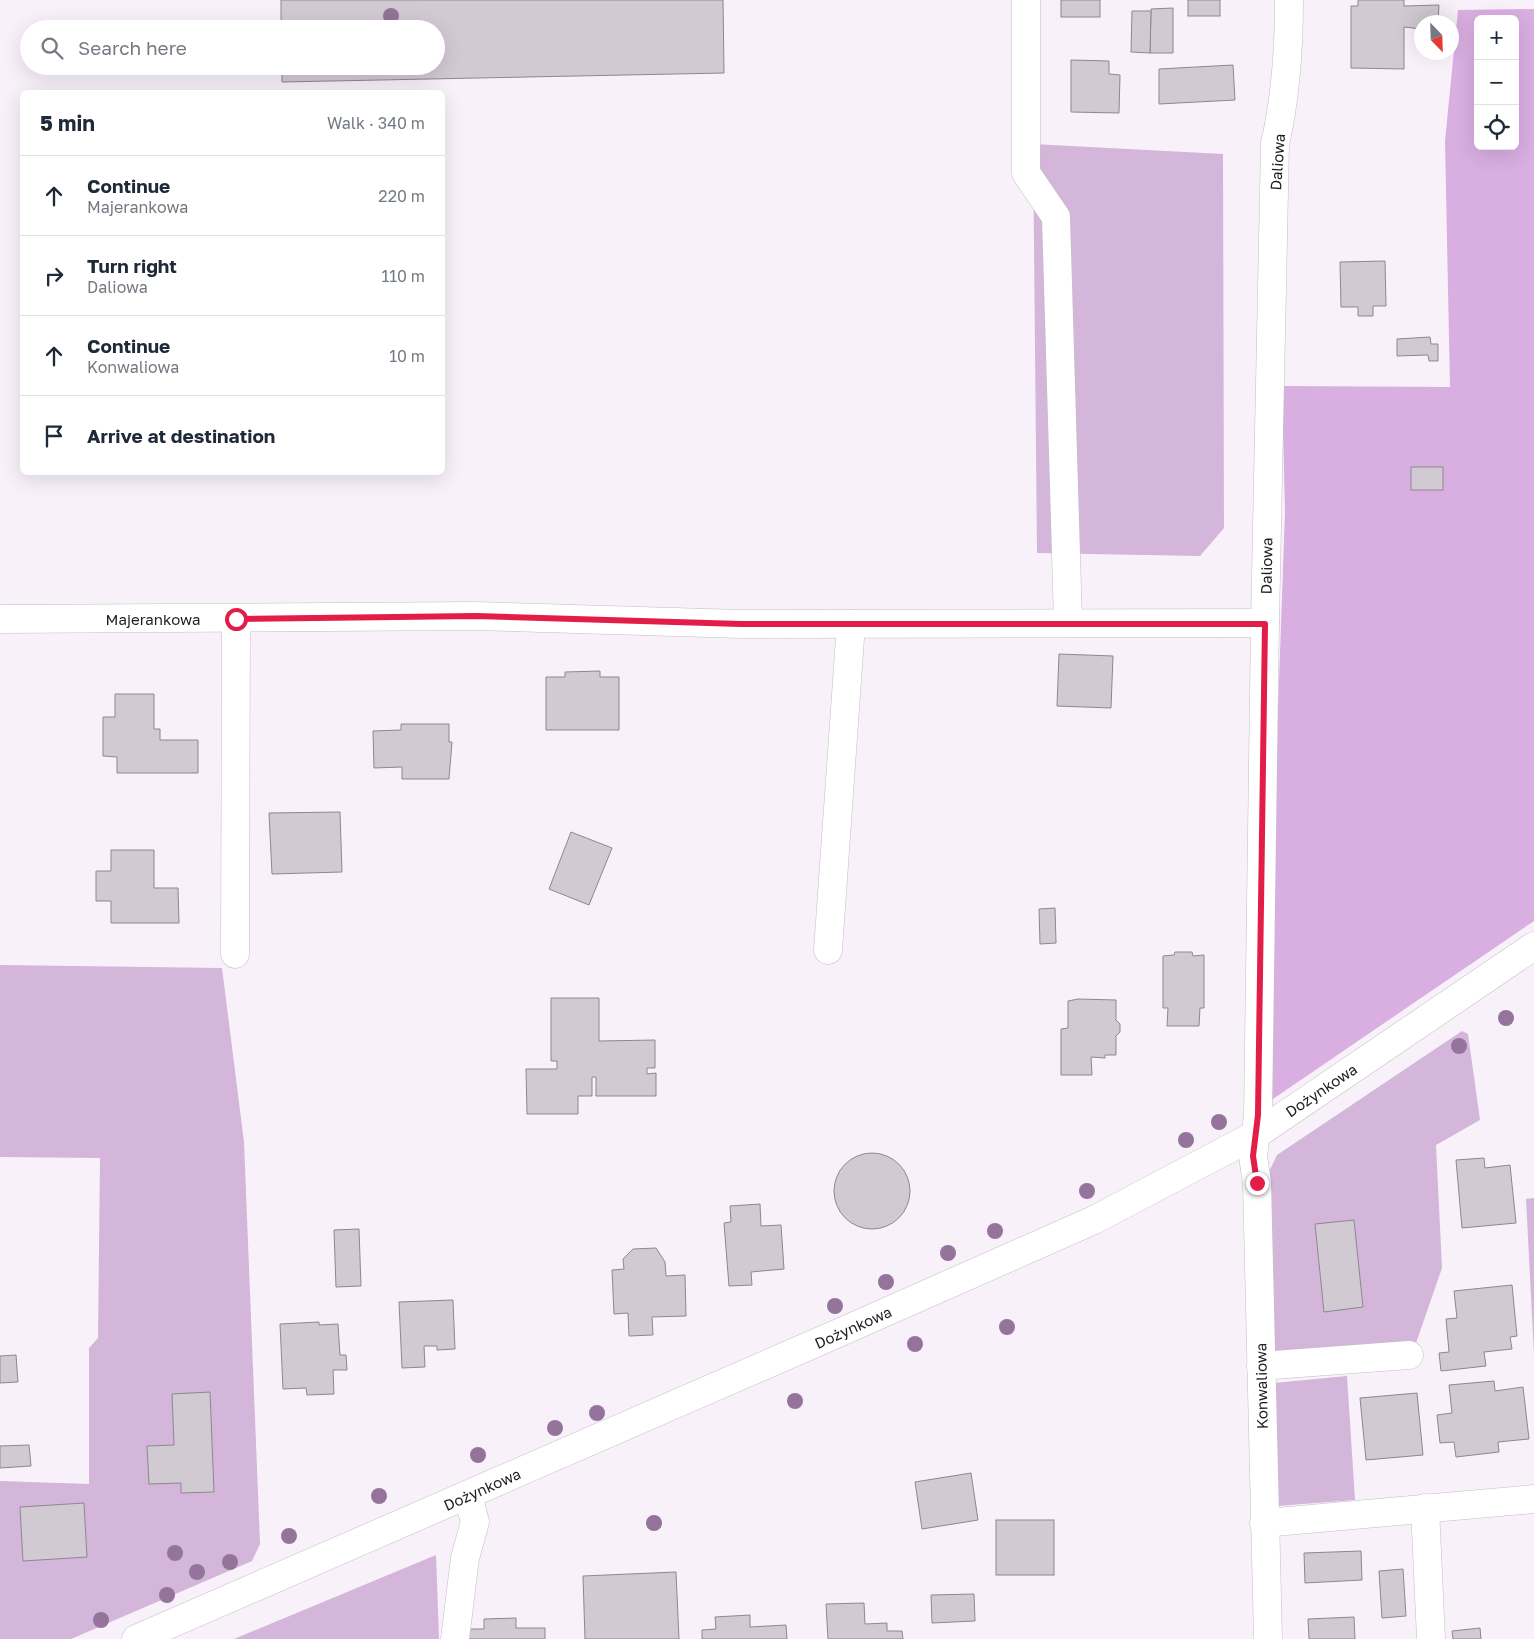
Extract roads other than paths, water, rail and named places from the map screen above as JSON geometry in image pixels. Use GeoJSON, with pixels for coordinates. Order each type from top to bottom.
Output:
{"type":"FeatureCollection","features":[{"type":"Feature","properties":{"kind":"street"},"geometry":{"type":"LineString","coordinates":[[1026,0],[1026,173],[1056,217],[1068,622]]}},
{"type":"Feature","properties":{"kind":"street","name":"Daliowa"},"geometry":{"type":"LineString","coordinates":[[1257,1134],[1275,144],[1283,112],[1289,55],[1289,0]]}},
{"type":"Feature","properties":{"kind":"street","name":"Majerankowa"},"geometry":{"type":"LineString","coordinates":[[0,619],[476,616],[741,624],[1068,622],[1265,624]]}},
{"type":"Feature","properties":{"kind":"street"},"geometry":{"type":"LineString","coordinates":[[235,954],[236,619]]}},
{"type":"Feature","properties":{"kind":"street"},"geometry":{"type":"LineString","coordinates":[[828,950],[851,624]]}},
{"type":"Feature","properties":{"kind":"street","name":"Dożynkowa"},"geometry":{"type":"LineString","coordinates":[[136,1639],[1094,1220],[1257,1134],[1534,946]]}},
{"type":"Feature","properties":{"kind":"street","name":"Konwaliowa"},"geometry":{"type":"LineString","coordinates":[[1257,1134],[1253,1156],[1257,1183],[1268,1639]]}},
{"type":"Feature","properties":{"kind":"street"},"geometry":{"type":"LineString","coordinates":[[1261,1366],[1409,1355]]}},
{"type":"Feature","properties":{"kind":"street"},"geometry":{"type":"LineString","coordinates":[[455,1639],[465,1558],[475,1522],[468,1495]]}},
{"type":"Feature","properties":{"kind":"street"},"geometry":{"type":"LineString","coordinates":[[1264,1523],[1534,1499]]}},
{"type":"Feature","properties":{"kind":"street"},"geometry":{"type":"LineString","coordinates":[[1425,1508],[1432,1639]]}}]}
